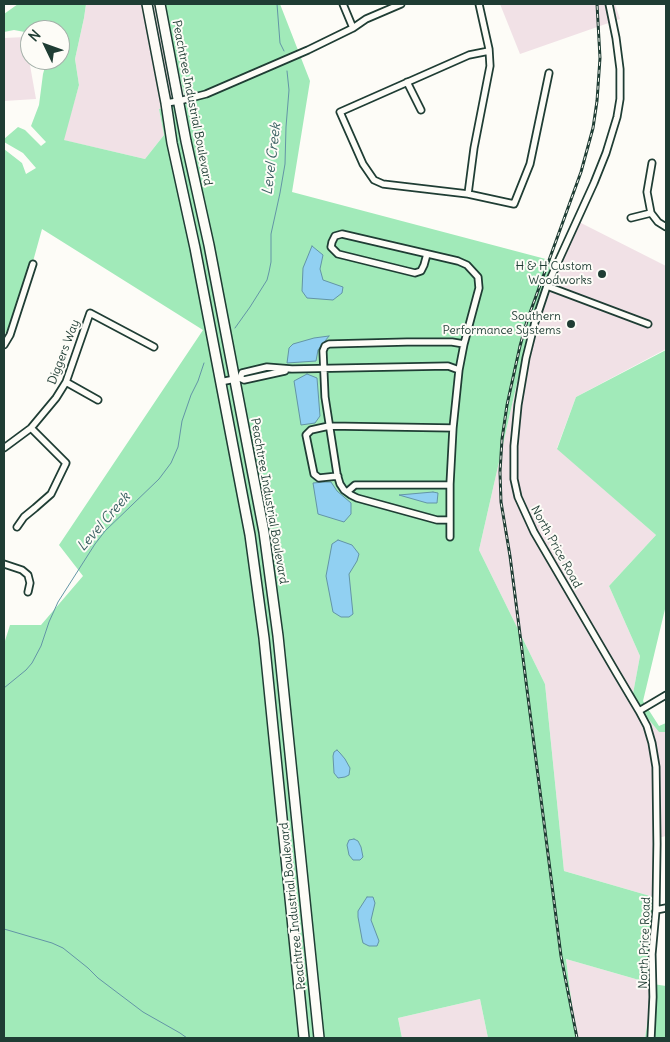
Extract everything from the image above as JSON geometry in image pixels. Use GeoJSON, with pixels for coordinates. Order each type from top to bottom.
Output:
{"type":"FeatureCollection","features":[{"type":"Feature","properties":{"kind":"highway","name":"Peachtree Industrial Boulevard"},"geometry":{"type":"LineString","coordinates":[[147,4],[172,143],[195,248],[250,535],[264,638],[304,1038]]}},
{"type":"Feature","properties":{"kind":"highway","name":"Peachtree Industrial Boulevard"},"geometry":{"type":"LineString","coordinates":[[160,4],[186,141],[237,378],[264,532],[278,636],[319,1038]]}},
{"type":"Feature","properties":{"kind":"street"},"geometry":{"type":"LineString","coordinates":[[343,4],[353,28]]}},
{"type":"Feature","properties":{"kind":"street"},"geometry":{"type":"LineString","coordinates":[[166,103],[206,94],[308,50],[353,28],[366,18],[401,4]]}},
{"type":"Feature","properties":{"kind":"street"},"geometry":{"type":"LineString","coordinates":[[468,194],[474,148],[490,66],[489,51],[479,4]]}},
{"type":"Feature","properties":{"kind":"street","name":"North Price Road"},"geometry":{"type":"LineString","coordinates":[[609,4],[620,69],[620,99],[606,153],[547,286],[535,322],[519,395],[514,446],[514,479],[518,497],[534,532],[616,674],[640,711],[652,743],[656,767],[657,844],[651,1038]]}},
{"type":"Feature","properties":{"kind":"street"},"geometry":{"type":"LineString","coordinates":[[489,51],[469,55],[340,112],[363,164],[374,180],[383,184],[468,194],[514,204],[530,164],[549,74]]}},
{"type":"Feature","properties":{"kind":"street"},"geometry":{"type":"LineString","coordinates":[[408,82],[421,110]]}},
{"type":"Feature","properties":{"kind":"street"},"geometry":{"type":"LineString","coordinates":[[652,163],[647,192],[651,213],[658,222],[666,227]]}},
{"type":"Feature","properties":{"kind":"street"},"geometry":{"type":"LineString","coordinates":[[631,218],[651,213]]}},
{"type":"Feature","properties":{"kind":"street"},"geometry":{"type":"LineString","coordinates":[[427,254],[421,271],[415,274],[338,254],[331,247],[335,236],[342,234],[458,261],[467,265],[478,277],[479,288],[459,370],[453,428],[450,537]]}},
{"type":"Feature","properties":{"kind":"street"},"geometry":{"type":"LineString","coordinates":[[4,345],[10,335],[32,264]]}},
{"type":"Feature","properties":{"kind":"street"},"geometry":{"type":"LineString","coordinates":[[547,286],[648,324]]}},
{"type":"Feature","properties":{"kind":"street","name":"Diggers Way"},"geometry":{"type":"LineString","coordinates":[[4,448],[31,428],[56,398],[66,382],[90,313],[154,348]]}},
{"type":"Feature","properties":{"kind":"street"},"geometry":{"type":"LineString","coordinates":[[450,520],[437,520],[357,498],[346,492],[340,484],[338,476],[325,398],[323,351],[325,346],[329,344],[452,342],[464,344]]}},
{"type":"Feature","properties":{"kind":"street"},"geometry":{"type":"LineString","coordinates":[[220,382],[237,378],[242,372],[267,367],[324,369],[448,366],[459,370]]}},
{"type":"Feature","properties":{"kind":"street"},"geometry":{"type":"LineString","coordinates":[[66,382],[98,400]]}},
{"type":"Feature","properties":{"kind":"street"},"geometry":{"type":"LineString","coordinates":[[338,476],[319,478],[314,474],[306,435],[311,430],[330,426],[453,428]]}},
{"type":"Feature","properties":{"kind":"street"},"geometry":{"type":"LineString","coordinates":[[17,527],[24,517],[51,494],[66,463],[31,428]]}},
{"type":"Feature","properties":{"kind":"street"},"geometry":{"type":"LineString","coordinates":[[346,492],[355,485],[450,485]]}},
{"type":"Feature","properties":{"kind":"street"},"geometry":{"type":"LineString","coordinates":[[4,564],[22,570],[28,575],[30,583],[28,592]]}},
{"type":"Feature","properties":{"kind":"street"},"geometry":{"type":"LineString","coordinates":[[640,711],[666,695]]}},
{"type":"Feature","properties":{"kind":"street"},"geometry":{"type":"LineString","coordinates":[[656,910],[666,908]]}},
{"type":"Feature","properties":{"kind":"shaded area"},"geometry":{"type":"Polygon","coordinates":[[[86,4],[162,4],[186,102],[159,109],[164,135],[145,159],[63,140],[79,85],[75,59],[86,4]]]}},
{"type":"Feature","properties":{"kind":"shaded area"},"geometry":{"type":"Polygon","coordinates":[[[500,4],[615,4],[620,19],[520,54],[500,4]]]}},
{"type":"Feature","properties":{"kind":"shaded area"},"geometry":{"type":"Polygon","coordinates":[[[20,37],[20,70],[31,70],[36,99],[4,101],[4,38],[20,37]]]}},
{"type":"Feature","properties":{"kind":"shaded area"},"geometry":{"type":"Polygon","coordinates":[[[579,222],[666,266],[666,349],[576,397],[557,448],[656,535],[609,586],[640,656],[632,699],[659,732],[666,732],[666,836],[658,838],[657,898],[564,871],[545,684],[479,550],[531,321],[557,262],[579,222]]]}},
{"type":"Feature","properties":{"kind":"shaded area"},"geometry":{"type":"Polygon","coordinates":[[[566,959],[653,984],[645,1038],[576,1038],[566,959]]]}},
{"type":"Feature","properties":{"kind":"shaded area"},"geometry":{"type":"Polygon","coordinates":[[[480,999],[488,1038],[402,1038],[398,1018],[480,999]]]}},
{"type":"Feature","properties":{"kind":"green space"},"geometry":{"type":"Polygon","coordinates":[[[18,4],[86,4],[75,59],[79,85],[64,140],[145,159],[164,135],[159,109],[186,102],[162,4],[280,4],[310,81],[292,192],[557,262],[531,321],[479,550],[545,684],[564,871],[657,898],[653,984],[566,959],[576,1038],[488,1038],[480,999],[398,1018],[402,1038],[4,1038],[4,644],[10,625],[41,625],[83,576],[59,545],[203,330],[42,229],[22,301],[4,336],[4,149],[22,163],[26,174],[36,168],[23,153],[4,142],[4,139],[18,127],[25,130],[41,146],[46,142],[31,126],[39,105],[44,70],[70,70],[70,20],[20,20],[20,31],[4,32],[4,14],[18,4]]]}},
{"type":"Feature","properties":{"kind":"green space"},"geometry":{"type":"Polygon","coordinates":[[[666,350],[666,605],[643,701],[659,726],[666,723],[666,732],[659,732],[632,699],[640,656],[609,586],[656,535],[557,449],[576,397],[666,350]]]}},
{"type":"Feature","properties":{"kind":"green space"},"geometry":{"type":"Polygon","coordinates":[[[653,984],[666,986],[666,1038],[645,1038],[653,984]]]}},
{"type":"Feature","properties":{"kind":"water"},"geometry":{"type":"Polygon","coordinates":[[[312,246],[323,255],[320,269],[323,280],[343,287],[342,293],[333,300],[307,298],[302,291],[303,268],[312,246]]]}},
{"type":"Feature","properties":{"kind":"water"},"geometry":{"type":"Polygon","coordinates":[[[329,336],[318,350],[316,361],[287,363],[289,348],[293,344],[329,336]]]}},
{"type":"Feature","properties":{"kind":"water"},"geometry":{"type":"Polygon","coordinates":[[[307,374],[317,378],[320,416],[315,423],[301,425],[294,381],[307,374]]]}},
{"type":"Feature","properties":{"kind":"water"},"geometry":{"type":"Polygon","coordinates":[[[331,482],[337,491],[351,503],[351,514],[344,522],[318,514],[313,483],[331,482]]]}},
{"type":"Feature","properties":{"kind":"water"},"geometry":{"type":"Polygon","coordinates":[[[438,493],[437,503],[427,503],[399,495],[438,493]]]}},
{"type":"Feature","properties":{"kind":"water"},"geometry":{"type":"Polygon","coordinates":[[[338,540],[352,545],[359,554],[349,574],[353,614],[349,617],[341,617],[333,612],[326,576],[332,544],[338,540]]]}},
{"type":"Feature","properties":{"kind":"water"},"geometry":{"type":"Polygon","coordinates":[[[337,750],[350,768],[349,775],[345,777],[338,778],[334,773],[333,756],[337,750]]]}},
{"type":"Feature","properties":{"kind":"water"},"geometry":{"type":"Polygon","coordinates":[[[354,839],[358,841],[361,847],[363,857],[360,860],[353,860],[349,855],[347,845],[349,840],[354,839]]]}},
{"type":"Feature","properties":{"kind":"water"},"geometry":{"type":"Polygon","coordinates":[[[367,897],[373,897],[375,903],[371,920],[379,941],[377,946],[369,946],[363,943],[362,939],[358,911],[367,897]]]}},
{"type":"Feature","properties":{"kind":"waterway","name":"Level Creek"},"geometry":{"type":"LineString","coordinates":[[277,4],[280,43],[284,51]]}},
{"type":"Feature","properties":{"kind":"waterway","name":"Level Creek"},"geometry":{"type":"LineString","coordinates":[[235,328],[267,280],[269,272],[271,234],[285,164],[289,90],[287,71]]}},
{"type":"Feature","properties":{"kind":"waterway","name":"Level Creek"},"geometry":{"type":"LineString","coordinates":[[4,688],[32,663],[41,646],[58,602],[95,544],[105,531],[159,479],[171,463],[178,447],[182,421],[204,363]]}},
{"type":"Feature","properties":{"kind":"waterway"},"geometry":{"type":"LineString","coordinates":[[4,929],[63,948],[98,978],[143,1012],[187,1038]]}},
{"type":"Feature","properties":{"kind":"railway"},"geometry":{"type":"LineString","coordinates":[[577,1038],[561,956],[510,556],[501,502],[500,472],[507,405],[520,346],[527,321],[581,172],[593,128],[600,58],[597,4]]}},
{"type":"Feature","properties":{"kind":"place","name":"H & H Custom Woodworks"},"geometry":{"type":"Point","coordinates":[602,274]}},
{"type":"Feature","properties":{"kind":"place","name":"Southern Performance Systems"},"geometry":{"type":"Point","coordinates":[571,324]}}]}
